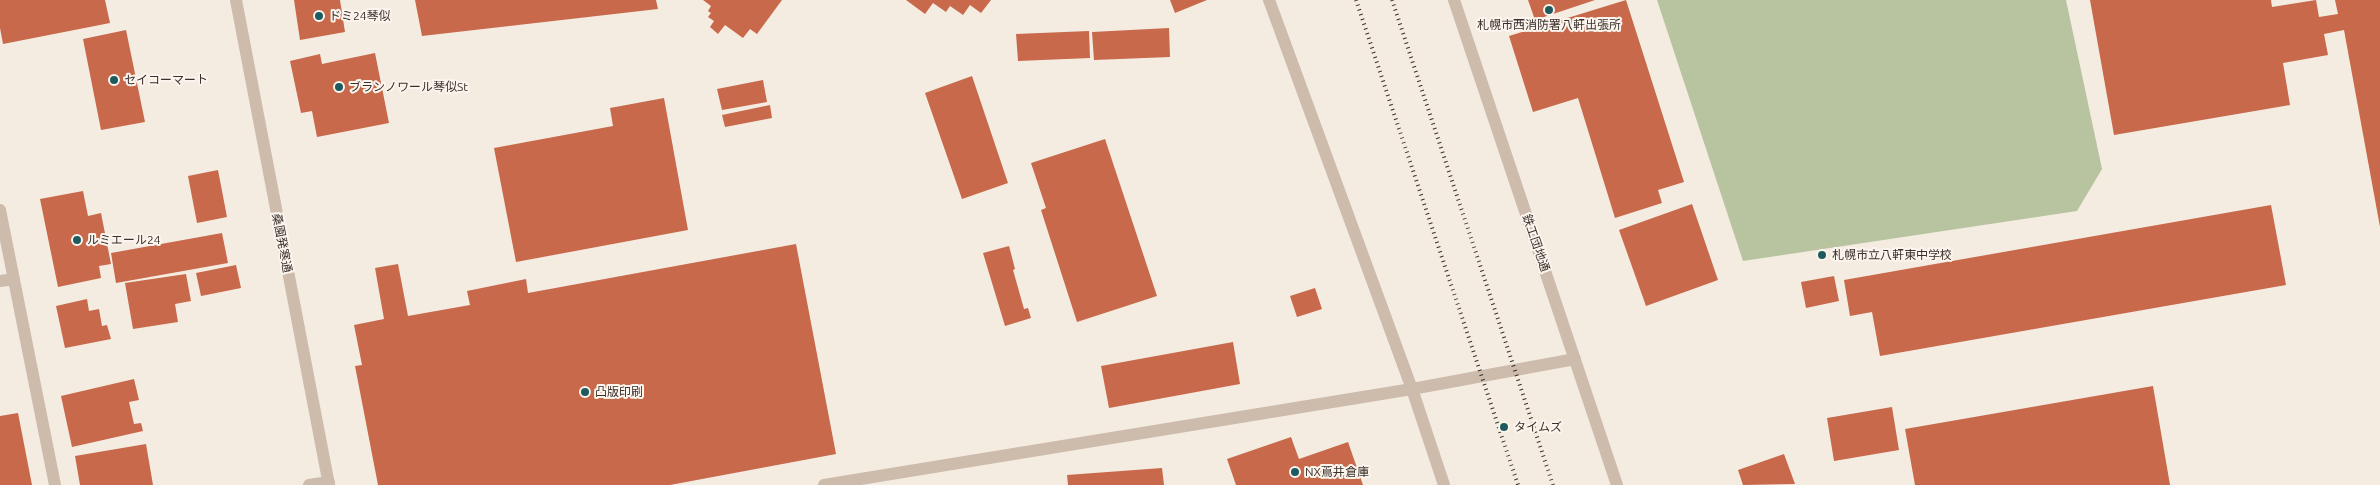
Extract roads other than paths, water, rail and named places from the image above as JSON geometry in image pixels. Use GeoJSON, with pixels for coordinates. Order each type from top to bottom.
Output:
{"type":"FeatureCollection","features":[{"type":"Feature","properties":{"kind":"street","name":"桑園発寒通"},"geometry":{"type":"LineString","coordinates":[[236,0],[329,483]]}},
{"type":"Feature","properties":{"kind":"street"},"geometry":{"type":"LineString","coordinates":[[1269,0],[1412,390],[1444,485]]}},
{"type":"Feature","properties":{"kind":"street","name":"鉄工団地通"},"geometry":{"type":"LineString","coordinates":[[1454,0],[1617,485]]}},
{"type":"Feature","properties":{"kind":"street"},"geometry":{"type":"LineString","coordinates":[[0,210],[55,485]]}},
{"type":"Feature","properties":{"kind":"street"},"geometry":{"type":"LineString","coordinates":[[0,281],[14,279]]}},
{"type":"Feature","properties":{"kind":"street"},"geometry":{"type":"LineString","coordinates":[[824,485],[872,480],[1412,390],[1575,359]]}},
{"type":"Feature","properties":{"kind":"street"},"geometry":{"type":"LineString","coordinates":[[309,485],[329,483]]}},
{"type":"Feature","properties":{"kind":"railway"},"geometry":{"type":"LineString","coordinates":[[1356,0],[1518,485]]}},
{"type":"Feature","properties":{"kind":"railway"},"geometry":{"type":"LineString","coordinates":[[1392,0],[1553,485]]}},
{"type":"Feature","properties":{"kind":"place","name":"札幌市西消防署八軒出張所"},"geometry":{"type":"Point","coordinates":[1549,10]}},
{"type":"Feature","properties":{"kind":"place","name":"ドミ24琴似"},"geometry":{"type":"Point","coordinates":[319,16]}},
{"type":"Feature","properties":{"kind":"place","name":"セイコーマート"},"geometry":{"type":"Point","coordinates":[114,80]}},
{"type":"Feature","properties":{"kind":"place","name":"ブランノワール琴似St"},"geometry":{"type":"Point","coordinates":[339,87]}},
{"type":"Feature","properties":{"kind":"place","name":"ルミエール24"},"geometry":{"type":"Point","coordinates":[77,240]}},
{"type":"Feature","properties":{"kind":"place","name":"札幌市立八軒東中学校"},"geometry":{"type":"Point","coordinates":[1822,255]}},
{"type":"Feature","properties":{"kind":"place","name":"凸版印刷"},"geometry":{"type":"Point","coordinates":[585,392]}},
{"type":"Feature","properties":{"kind":"place","name":"タイムズ"},"geometry":{"type":"Point","coordinates":[1504,427]}},
{"type":"Feature","properties":{"kind":"place","name":"NX蔦井倉庫"},"geometry":{"type":"Point","coordinates":[1295,472]}}]}
